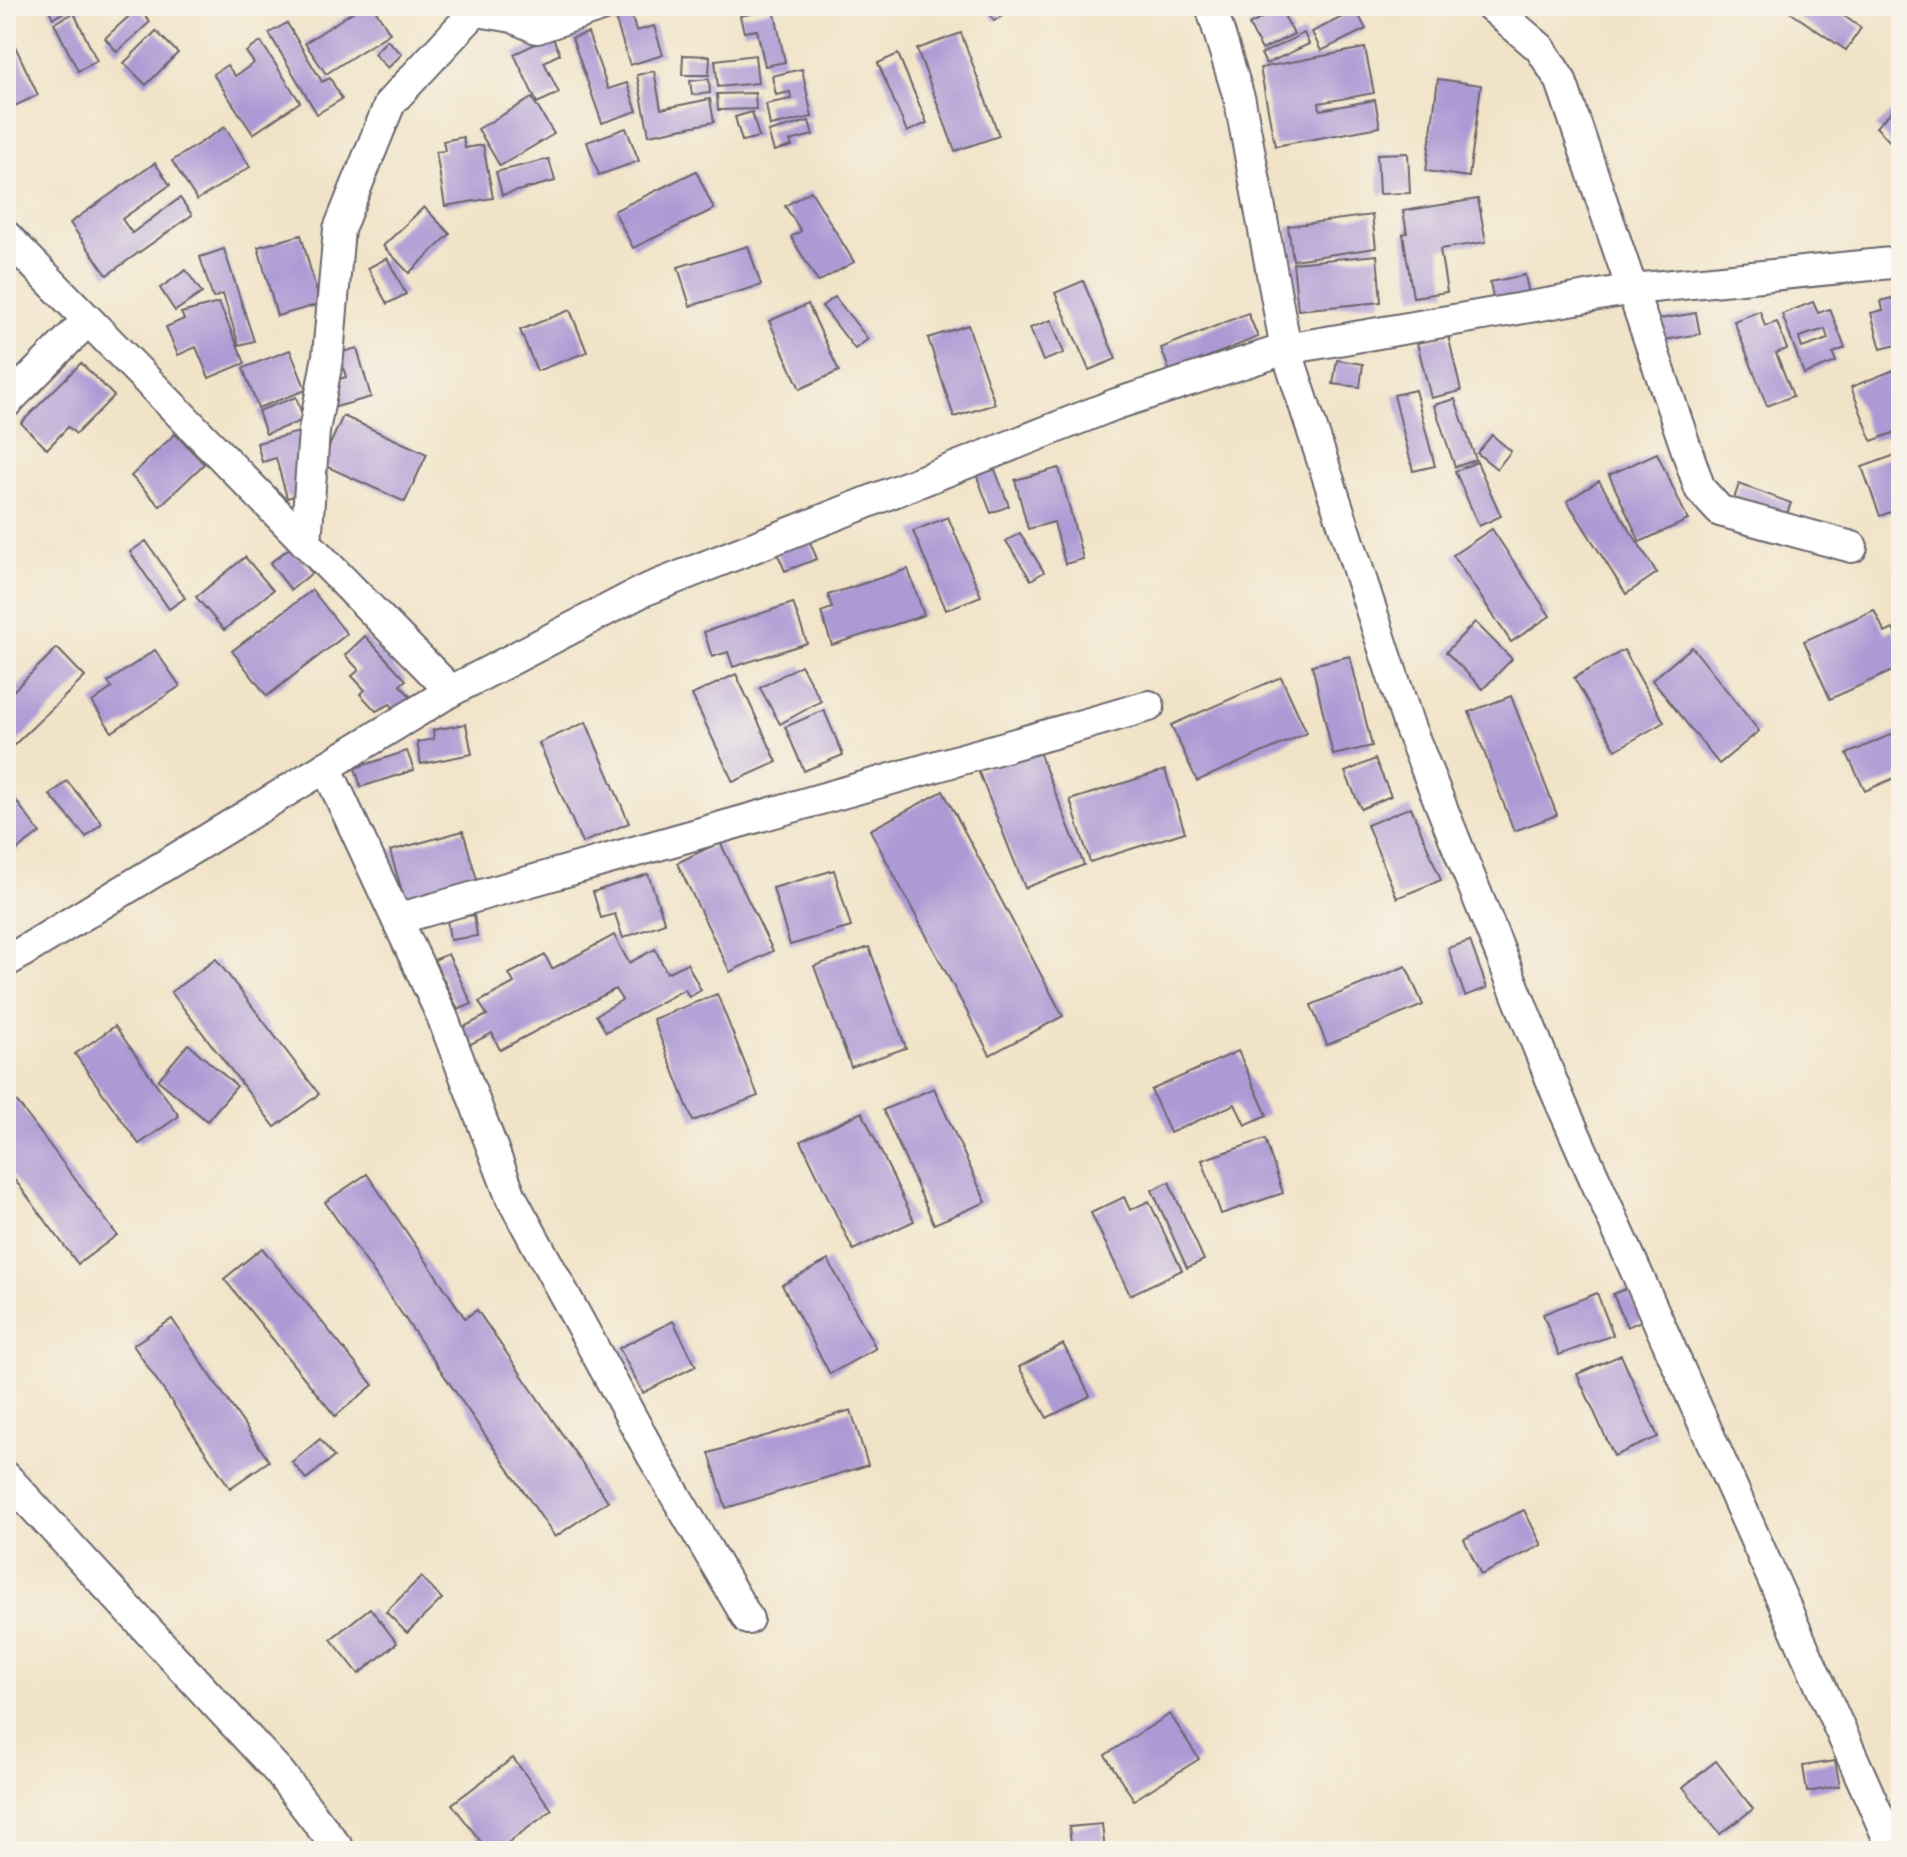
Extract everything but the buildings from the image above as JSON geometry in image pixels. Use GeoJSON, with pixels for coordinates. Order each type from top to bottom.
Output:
{"type":"FeatureCollection","features":[{"type":"Feature","properties":{"kind":"street"},"geometry":{"type":"LineString","coordinates":[[306,543],[314,431],[328,356],[339,229],[390,103],[479,9],[513,17],[537,28],[601,6]]}},
{"type":"Feature","properties":{"kind":"street"},"geometry":{"type":"LineString","coordinates":[[1211,6],[1240,101],[1286,349],[1409,726],[1557,1094],[1894,1851]]}},
{"type":"Feature","properties":{"kind":"street"},"geometry":{"type":"LineString","coordinates":[[1491,6],[1540,48],[1561,81],[1633,289],[1693,477],[1708,500],[1720,511],[1852,547]]}},
{"type":"Feature","properties":{"kind":"street"},"geometry":{"type":"LineString","coordinates":[[6,236],[451,691]]}},
{"type":"Feature","properties":{"kind":"street"},"geometry":{"type":"LineString","coordinates":[[6,962],[451,691],[643,591],[1116,404],[1286,349],[1633,289],[1901,262]]}},
{"type":"Feature","properties":{"kind":"street"},"geometry":{"type":"LineString","coordinates":[[6,403],[88,320]]}},
{"type":"Feature","properties":{"kind":"street"},"geometry":{"type":"LineString","coordinates":[[397,919],[1149,706]]}},
{"type":"Feature","properties":{"kind":"street"},"geometry":{"type":"LineString","coordinates":[[326,767],[442,1016],[511,1197],[653,1457],[748,1619]]}},
{"type":"Feature","properties":{"kind":"street"},"geometry":{"type":"LineString","coordinates":[[6,1477],[279,1772],[340,1851]]}}]}
